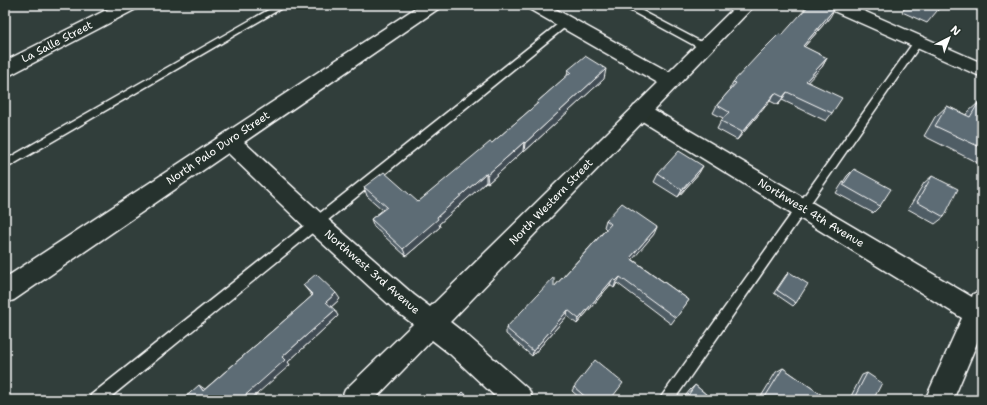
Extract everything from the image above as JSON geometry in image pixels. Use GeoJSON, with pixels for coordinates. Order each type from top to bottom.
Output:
{"type":"FeatureCollection","features":[{"type":"Feature","properties":{"kind":"street","name":"La Salle Street"},"geometry":{"type":"LineString","coordinates":[[5,69],[130,5]]}},
{"type":"Feature","properties":{"kind":"street","name":"North Palo Duro Street"},"geometry":{"type":"LineString","coordinates":[[5,292],[432,5]]}},
{"type":"Feature","properties":{"kind":"street"},"geometry":{"type":"LineString","coordinates":[[535,5],[670,81]]}},
{"type":"Feature","properties":{"kind":"street","name":"North Western Street"},"geometry":{"type":"LineString","coordinates":[[355,400],[747,5]]}},
{"type":"Feature","properties":{"kind":"street"},"geometry":{"type":"LineString","coordinates":[[835,5],[982,70]]}},
{"type":"Feature","properties":{"kind":"street","name":"Northwest 4th Avenue"},"geometry":{"type":"LineString","coordinates":[[641,111],[802,207],[980,310]]}},
{"type":"Feature","properties":{"kind":"street","name":"Northwest 3rd Avenue"},"geometry":{"type":"LineString","coordinates":[[229,141],[316,223],[405,303],[459,345],[519,400]]}},
{"type":"Feature","properties":{"kind":"street"},"geometry":{"type":"LineString","coordinates":[[939,400],[980,310]]}},
{"type":"Feature","properties":{"kind":"lane"},"geometry":{"type":"LineString","coordinates":[[5,165],[282,5]]}},
{"type":"Feature","properties":{"kind":"lane"},"geometry":{"type":"LineString","coordinates":[[624,5],[704,47]]}},
{"type":"Feature","properties":{"kind":"lane"},"geometry":{"type":"LineString","coordinates":[[639,13],[648,5]]}},
{"type":"Feature","properties":{"kind":"lane"},"geometry":{"type":"LineString","coordinates":[[96,400],[566,22]]}},
{"type":"Feature","properties":{"kind":"lane"},"geometry":{"type":"LineString","coordinates":[[666,400],[918,42]]}},
{"type":"Feature","properties":{"kind":"building"},"geometry":{"type":"Polygon","coordinates":[[[809,5],[829,5],[835,8],[803,46],[827,58],[806,81],[842,98],[832,113],[787,92],[783,97],[775,93],[742,132],[721,121],[729,112],[717,105],[736,83],[733,82],[779,34],[782,35],[809,5]]]}},
{"type":"Feature","properties":{"kind":"building"},"geometry":{"type":"Polygon","coordinates":[[[930,5],[942,5],[939,9],[930,5]]]}},
{"type":"Feature","properties":{"kind":"building"},"geometry":{"type":"Polygon","coordinates":[[[585,56],[606,69],[525,143],[524,142],[487,175],[486,173],[437,217],[438,219],[403,249],[371,219],[387,207],[364,187],[384,172],[418,202],[490,142],[492,143],[538,103],[537,102],[571,72],[568,70],[585,56]]]}},
{"type":"Feature","properties":{"kind":"building"},"geometry":{"type":"Polygon","coordinates":[[[979,102],[982,103],[982,148],[935,126],[947,106],[970,117],[979,102]]]}},
{"type":"Feature","properties":{"kind":"building"},"geometry":{"type":"Polygon","coordinates":[[[679,151],[703,166],[682,190],[658,174],[679,151]]]}},
{"type":"Feature","properties":{"kind":"building"},"geometry":{"type":"Polygon","coordinates":[[[854,169],[891,189],[880,206],[843,185],[854,169]]]}},
{"type":"Feature","properties":{"kind":"building"},"geometry":{"type":"Polygon","coordinates":[[[932,176],[958,189],[944,217],[917,202],[932,176]]]}},
{"type":"Feature","properties":{"kind":"building"},"geometry":{"type":"Polygon","coordinates":[[[622,203],[657,227],[630,258],[689,300],[676,318],[620,277],[616,281],[613,279],[579,319],[568,310],[533,351],[506,328],[554,277],[554,287],[611,224],[606,220],[622,203]]]}},
{"type":"Feature","properties":{"kind":"building"},"geometry":{"type":"Polygon","coordinates":[[[789,272],[808,284],[796,303],[777,290],[789,272]]]}},
{"type":"Feature","properties":{"kind":"building"},"geometry":{"type":"Polygon","coordinates":[[[316,274],[336,293],[326,302],[335,310],[282,357],[285,360],[240,400],[182,400],[199,385],[203,391],[313,295],[303,285],[316,274]]]}},
{"type":"Feature","properties":{"kind":"building"},"geometry":{"type":"Polygon","coordinates":[[[595,360],[623,383],[610,400],[589,400],[574,387],[595,360]]]}},
{"type":"Feature","properties":{"kind":"building"},"geometry":{"type":"Polygon","coordinates":[[[783,368],[829,400],[770,400],[765,397],[783,368]]]}},
{"type":"Feature","properties":{"kind":"building"},"geometry":{"type":"Polygon","coordinates":[[[867,373],[882,383],[873,400],[856,400],[854,398],[867,373]]]}},
{"type":"Feature","properties":{"kind":"building"},"geometry":{"type":"Polygon","coordinates":[[[695,385],[713,400],[685,400],[695,385]]]}},
{"type":"Feature","properties":{"kind":"building"},"geometry":{"type":"Polygon","coordinates":[[[463,392],[472,400],[455,400],[463,392]]]}}]}
